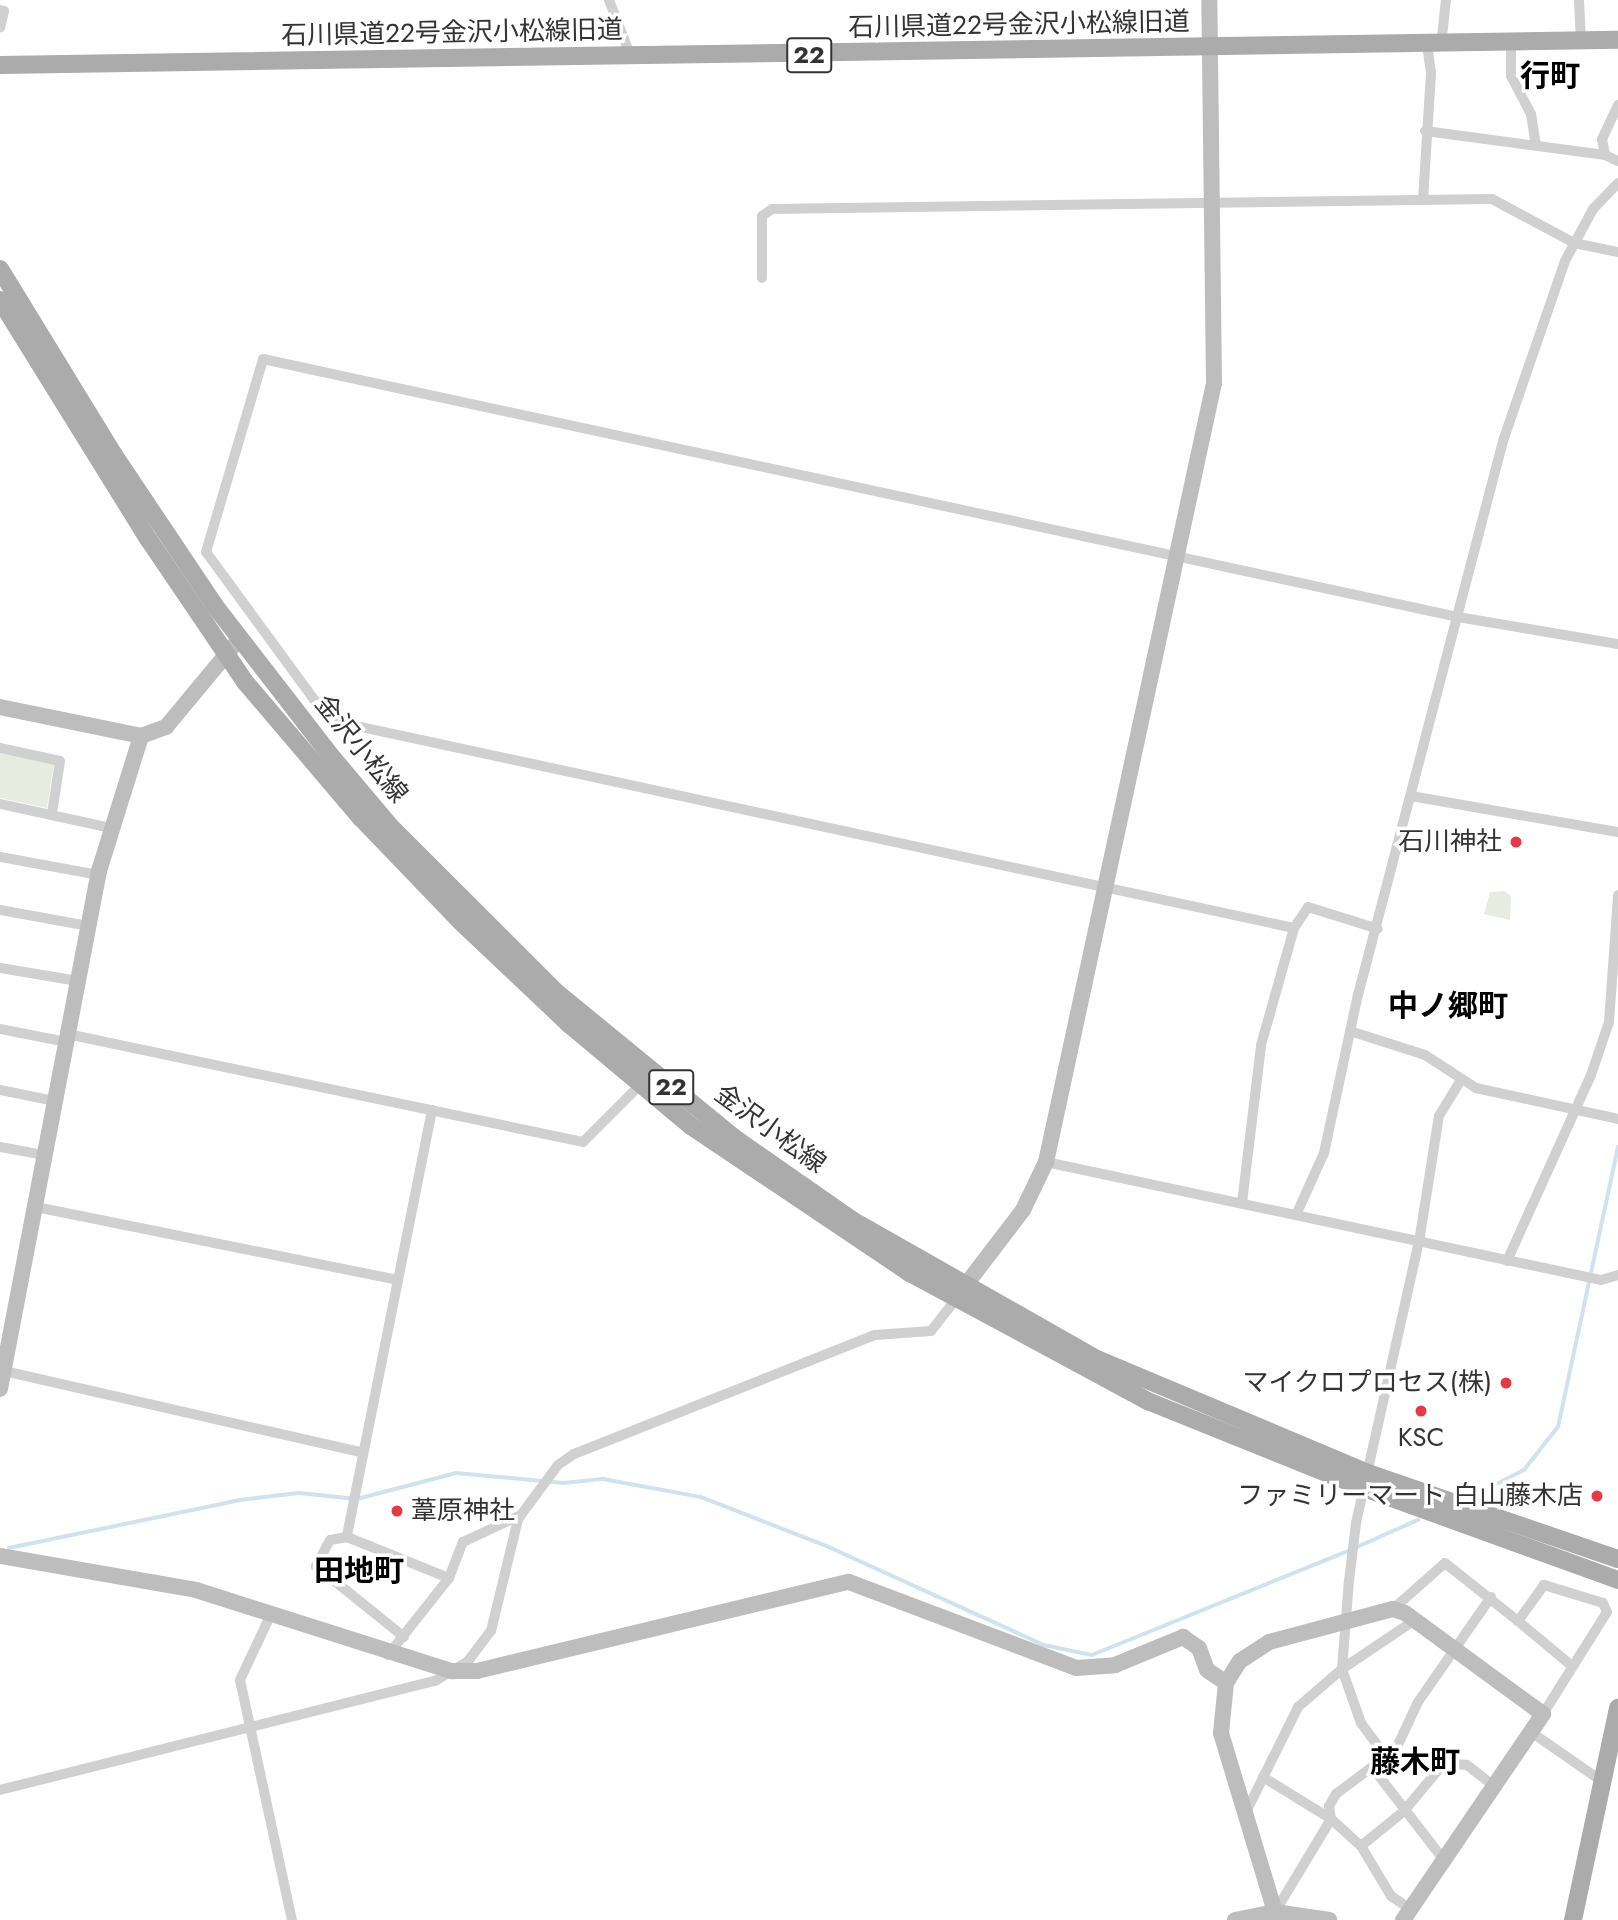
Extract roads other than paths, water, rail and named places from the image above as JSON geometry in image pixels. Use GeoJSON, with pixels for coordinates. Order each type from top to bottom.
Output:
{"type":"FeatureCollection","features":[{"type":"Feature","properties":{"kind":"main road","name":"石川県道22号金沢小松線旧道"},"geometry":{"type":"LineString","coordinates":[[0,65],[1434,46],[1618,40]]}},
{"type":"Feature","properties":{"kind":"main road","name":"金沢小松線"},"geometry":{"type":"LineString","coordinates":[[0,269],[114,455],[245,644],[390,826],[556,992],[733,1137],[959,1294]]}},
{"type":"Feature","properties":{"kind":"main road","name":"金沢小松線"},"geometry":{"type":"LineString","coordinates":[[0,300],[149,540],[246,683],[362,818],[461,922],[640,1084],[691,1126],[959,1294],[1150,1402],[1366,1481],[1618,1580]]}},
{"type":"Feature","properties":{"kind":"main road","name":"金沢小松線"},"geometry":{"type":"LineString","coordinates":[[1366,1481],[1618,1559]]}},
{"type":"Feature","properties":{"kind":"main road"},"geometry":{"type":"LineString","coordinates":[[1573,1920],[1618,1708]]}},
{"type":"Feature","properties":{"kind":"street"},"geometry":{"type":"LineString","coordinates":[[609,0],[631,57]]}},
{"type":"Feature","properties":{"kind":"street"},"geometry":{"type":"LineString","coordinates":[[0,1790],[435,1681],[452,1671],[491,1631],[521,1515],[540,1486],[574,1454],[875,1335],[931,1331],[1023,1210],[1046,1162],[1214,383],[1214,201],[1209,0]]}},
{"type":"Feature","properties":{"kind":"street"},"geometry":{"type":"LineString","coordinates":[[1423,200],[1425,131],[1434,46],[1446,0]]}},
{"type":"Feature","properties":{"kind":"street"},"geometry":{"type":"LineString","coordinates":[[1579,0],[1581,42]]}},
{"type":"Feature","properties":{"kind":"street"},"geometry":{"type":"LineString","coordinates":[[0,10],[0,28]]}},
{"type":"Feature","properties":{"kind":"street"},"geometry":{"type":"LineString","coordinates":[[1511,44],[1511,76],[1531,114],[1536,145]]}},
{"type":"Feature","properties":{"kind":"street"},"geometry":{"type":"LineString","coordinates":[[1605,155],[1605,129],[1618,104]]}},
{"type":"Feature","properties":{"kind":"street"},"geometry":{"type":"LineString","coordinates":[[1425,131],[1527,149],[1536,145],[1605,155],[1618,161]]}},
{"type":"Feature","properties":{"kind":"street"},"geometry":{"type":"LineString","coordinates":[[1296,1215],[1324,1153],[1350,1031],[1503,441],[1574,243],[1593,209],[1618,183]]}},
{"type":"Feature","properties":{"kind":"street"},"geometry":{"type":"LineString","coordinates":[[762,278],[762,216],[772,209],[1492,199],[1574,243],[1618,252]]}},
{"type":"Feature","properties":{"kind":"street"},"geometry":{"type":"LineString","coordinates":[[1294,928],[329,720],[266,638],[206,552],[263,359],[1458,617],[1618,644]]}},
{"type":"Feature","properties":{"kind":"street"},"geometry":{"type":"LineString","coordinates":[[0,708],[141,736],[166,727],[226,651],[266,638]]}},
{"type":"Feature","properties":{"kind":"street"},"geometry":{"type":"LineString","coordinates":[[0,1389],[4,1371],[5,1333],[36,1207],[99,875],[111,828],[141,736]]}},
{"type":"Feature","properties":{"kind":"street"},"geometry":{"type":"LineString","coordinates":[[0,748],[60,761],[52,813]]}},
{"type":"Feature","properties":{"kind":"street"},"geometry":{"type":"LineString","coordinates":[[1411,796],[1618,832]]}},
{"type":"Feature","properties":{"kind":"street"},"geometry":{"type":"LineString","coordinates":[[0,804],[52,813],[111,828]]}},
{"type":"Feature","properties":{"kind":"street"},"geometry":{"type":"LineString","coordinates":[[0,857],[99,875]]}},
{"type":"Feature","properties":{"kind":"street"},"geometry":{"type":"LineString","coordinates":[[1507,1261],[1574,1112],[1609,1022],[1618,895]]}},
{"type":"Feature","properties":{"kind":"street"},"geometry":{"type":"LineString","coordinates":[[1242,1203],[1261,1045],[1294,928],[1308,907],[1378,929]]}},
{"type":"Feature","properties":{"kind":"street"},"geometry":{"type":"LineString","coordinates":[[0,910],[88,926]]}},
{"type":"Feature","properties":{"kind":"street"},"geometry":{"type":"LineString","coordinates":[[0,968],[78,981]]}},
{"type":"Feature","properties":{"kind":"street"},"geometry":{"type":"LineString","coordinates":[[0,1029],[67,1038],[583,1142],[640,1084]]}},
{"type":"Feature","properties":{"kind":"street"},"geometry":{"type":"LineString","coordinates":[[1350,1031],[1425,1055],[1461,1080],[1574,1112],[1618,1119]]}},
{"type":"Feature","properties":{"kind":"street"},"geometry":{"type":"LineString","coordinates":[[1385,1757],[1362,1723],[1342,1669],[1352,1554],[1419,1242],[1439,1116],[1461,1080]]}},
{"type":"Feature","properties":{"kind":"street"},"geometry":{"type":"LineString","coordinates":[[0,1090],[54,1101]]}},
{"type":"Feature","properties":{"kind":"street"},"geometry":{"type":"LineString","coordinates":[[347,1537],[351,1499],[432,1110]]}},
{"type":"Feature","properties":{"kind":"street"},"geometry":{"type":"LineString","coordinates":[[0,1147],[44,1155]]}},
{"type":"Feature","properties":{"kind":"street"},"geometry":{"type":"LineString","coordinates":[[1046,1162],[1601,1280],[1618,1275]]}},
{"type":"Feature","properties":{"kind":"street"},"geometry":{"type":"LineString","coordinates":[[36,1207],[398,1280]]}},
{"type":"Feature","properties":{"kind":"street"},"geometry":{"type":"LineString","coordinates":[[4,1371],[361,1452]]}},
{"type":"Feature","properties":{"kind":"street"},"geometry":{"type":"LineString","coordinates":[[388,1655],[449,1578],[463,1542],[521,1515]]}},
{"type":"Feature","properties":{"kind":"street"},"geometry":{"type":"LineString","coordinates":[[404,1637],[316,1566],[330,1540],[347,1537],[449,1578]]}},
{"type":"Feature","properties":{"kind":"street"},"geometry":{"type":"LineString","coordinates":[[0,1556],[197,1590],[388,1655],[452,1671],[572,1650],[849,1582],[1076,1668],[1115,1665],[1183,1637],[1199,1648],[1207,1670],[1226,1683]]}},
{"type":"Feature","properties":{"kind":"street"},"geometry":{"type":"LineString","coordinates":[[1275,1912],[1244,1816],[1222,1733],[1226,1683],[1240,1661],[1269,1642],[1393,1609],[1445,1563],[1491,1597],[1572,1666]]}},
{"type":"Feature","properties":{"kind":"street"},"geometry":{"type":"LineString","coordinates":[[1264,1777],[1331,1819],[1361,1846],[1378,1880],[1407,1914],[1543,1714],[1607,1612],[1603,1603],[1544,1585],[1518,1621]]}},
{"type":"Feature","properties":{"kind":"street"},"geometry":{"type":"LineString","coordinates":[[1275,1912],[1331,1819],[1329,1806],[1336,1794],[1385,1757],[1491,1597]]}},
{"type":"Feature","properties":{"kind":"street"},"geometry":{"type":"LineString","coordinates":[[1393,1609],[1415,1620],[1543,1714]]}},
{"type":"Feature","properties":{"kind":"street"},"geometry":{"type":"LineString","coordinates":[[271,1614],[240,1680],[292,1920]]}},
{"type":"Feature","properties":{"kind":"street"},"geometry":{"type":"LineString","coordinates":[[1244,1816],[1298,1707],[1342,1669],[1415,1620]]}},
{"type":"Feature","properties":{"kind":"street"},"geometry":{"type":"LineString","coordinates":[[1531,1732],[1603,1782]]}},
{"type":"Feature","properties":{"kind":"street"},"geometry":{"type":"LineString","coordinates":[[1361,1846],[1404,1811],[1444,1763],[1467,1765],[1494,1786]]}},
{"type":"Feature","properties":{"kind":"street"},"geometry":{"type":"LineString","coordinates":[[1372,1767],[1444,1860]]}},
{"type":"Feature","properties":{"kind":"street"},"geometry":{"type":"LineString","coordinates":[[1236,1920],[1275,1912],[1329,1920]]}},
{"type":"Feature","properties":{"kind":"waterway"},"geometry":{"type":"LineString","coordinates":[[1472,1497],[1524,1470],[1558,1427],[1618,1147]]}},
{"type":"Feature","properties":{"kind":"waterway"},"geometry":{"type":"LineString","coordinates":[[9,1548],[240,1500],[299,1493],[357,1499],[456,1473],[564,1483],[603,1479],[701,1497],[829,1547],[1044,1645],[1092,1655],[1350,1550]]}},
{"type":"Feature","properties":{"kind":"waterway"},"geometry":{"type":"LineString","coordinates":[[1357,1547],[1418,1520]]}},
{"type":"Feature","properties":{"kind":"place","name":"石川神社"},"geometry":{"type":"Point","coordinates":[1516,842]}},
{"type":"Feature","properties":{"kind":"place","name":"マイクロプロセス(株)"},"geometry":{"type":"Point","coordinates":[1506,1383]}},
{"type":"Feature","properties":{"kind":"place","name":"KSC"},"geometry":{"type":"Point","coordinates":[1421,1411]}},
{"type":"Feature","properties":{"kind":"place","name":"ファミリーマート 白山藤木店"},"geometry":{"type":"Point","coordinates":[1597,1496]}},
{"type":"Feature","properties":{"kind":"place","name":"葦原神社"},"geometry":{"type":"Point","coordinates":[397,1511]}},
{"type":"Feature","properties":{"kind":"district","name":"行町"},"geometry":{"type":"Point","coordinates":[1550,76]}},
{"type":"Feature","properties":{"kind":"district","name":"中ノ郷町"},"geometry":{"type":"Point","coordinates":[1448,1006]}},
{"type":"Feature","properties":{"kind":"district","name":"田地町"},"geometry":{"type":"Point","coordinates":[359,1571]}},
{"type":"Feature","properties":{"kind":"district","name":"藤木町"},"geometry":{"type":"Point","coordinates":[1415,1762]}}]}
